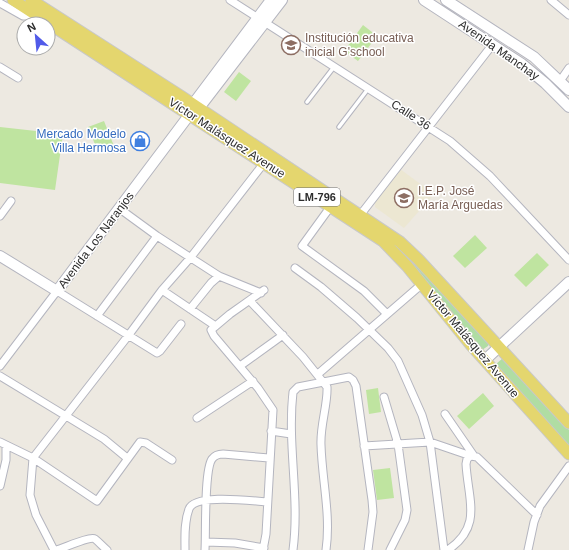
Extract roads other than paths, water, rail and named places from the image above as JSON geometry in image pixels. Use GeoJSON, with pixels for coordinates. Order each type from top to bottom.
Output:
{"type":"FeatureCollection","features":[{"type":"Feature","properties":{"kind":"main road","name":"Víctor Malásquez Avenue"},"geometry":{"type":"LineString","coordinates":[[31,0],[194,109],[264,163],[383,241],[400,257],[485,360],[569,454]]}},
{"type":"Feature","properties":{"kind":"main road","name":"Víctor Malásquez Avenue"},"geometry":{"type":"LineString","coordinates":[[4,4],[39,16],[194,109],[392,235],[410,251],[569,423]]}},
{"type":"Feature","properties":{"kind":"street","name":"Calle 36"},"geometry":{"type":"LineString","coordinates":[[230,0],[429,126],[480,166],[569,260]]}},
{"type":"Feature","properties":{"kind":"street","name":"Avenida Los Naranjos"},"geometry":{"type":"LineString","coordinates":[[261,20],[271,0]]}},
{"type":"Feature","properties":{"kind":"street","name":"Avenida Los Naranjos"},"geometry":{"type":"LineString","coordinates":[[0,366],[120,209],[261,20],[282,0]]}},
{"type":"Feature","properties":{"kind":"street","name":"Avenida Manchay"},"geometry":{"type":"LineString","coordinates":[[424,0],[493,44],[535,74],[569,107]]}},
{"type":"Feature","properties":{"kind":"street","name":"Avenida Manchay"},"geometry":{"type":"LineString","coordinates":[[446,0],[529,54],[569,90]]}},
{"type":"Feature","properties":{"kind":"street"},"geometry":{"type":"LineString","coordinates":[[551,0],[569,15]]}},
{"type":"Feature","properties":{"kind":"street"},"geometry":{"type":"LineString","coordinates":[[361,214],[493,44]]}},
{"type":"Feature","properties":{"kind":"street"},"geometry":{"type":"LineString","coordinates":[[0,67],[18,78]]}},
{"type":"Feature","properties":{"kind":"street"},"geometry":{"type":"LineString","coordinates":[[560,81],[569,68]]}},
{"type":"Feature","properties":{"kind":"street"},"geometry":{"type":"LineString","coordinates":[[107,550],[94,539],[90,538],[69,547],[55,550],[36,516],[30,495],[33,458],[162,290],[191,256],[264,163]]}},
{"type":"Feature","properties":{"kind":"street"},"geometry":{"type":"LineString","coordinates":[[0,216],[12,201]]}},
{"type":"Feature","properties":{"kind":"street"},"geometry":{"type":"LineString","coordinates":[[331,206],[302,246],[364,291],[387,314]]}},
{"type":"Feature","properties":{"kind":"street"},"geometry":{"type":"LineString","coordinates":[[120,209],[157,236],[191,256],[219,276],[263,291],[214,325],[211,333],[253,381],[273,410],[269,458],[266,534],[263,549],[206,542]]}},
{"type":"Feature","properties":{"kind":"street"},"geometry":{"type":"LineString","coordinates":[[97,316],[157,236]]}},
{"type":"Feature","properties":{"kind":"street"},"geometry":{"type":"LineString","coordinates":[[0,256],[157,353],[181,324]]}},
{"type":"Feature","properties":{"kind":"street"},"geometry":{"type":"LineString","coordinates":[[295,268],[321,287],[370,330],[388,348],[398,362],[422,415],[430,442],[444,550]]}},
{"type":"Feature","properties":{"kind":"street"},"geometry":{"type":"LineString","coordinates":[[190,310],[211,283],[219,276]]}},
{"type":"Feature","properties":{"kind":"street"},"geometry":{"type":"LineString","coordinates":[[485,360],[569,282]]}},
{"type":"Feature","properties":{"kind":"street"},"geometry":{"type":"LineString","coordinates":[[318,374],[422,284]]}},
{"type":"Feature","properties":{"kind":"street"},"geometry":{"type":"LineString","coordinates":[[162,290],[214,325]]}},
{"type":"Feature","properties":{"kind":"street"},"geometry":{"type":"LineString","coordinates":[[250,300],[325,383],[327,391],[322,421],[321,444],[327,513],[326,550]]}},
{"type":"Feature","properties":{"kind":"street"},"geometry":{"type":"LineString","coordinates":[[240,366],[283,335]]}},
{"type":"Feature","properties":{"kind":"street"},"geometry":{"type":"LineString","coordinates":[[0,376],[104,439],[127,458]]}},
{"type":"Feature","properties":{"kind":"street"},"geometry":{"type":"LineString","coordinates":[[293,550],[295,516],[291,434],[294,390],[298,387],[325,383],[349,377],[353,380],[373,506],[368,550]]}},
{"type":"Feature","properties":{"kind":"street"},"geometry":{"type":"LineString","coordinates":[[197,418],[253,381]]}},
{"type":"Feature","properties":{"kind":"street"},"geometry":{"type":"LineString","coordinates":[[384,397],[398,444],[407,514],[390,550]]}},
{"type":"Feature","properties":{"kind":"street"},"geometry":{"type":"LineString","coordinates":[[445,414],[473,456],[536,514]]}},
{"type":"Feature","properties":{"kind":"street"},"geometry":{"type":"LineString","coordinates":[[271,431],[291,434]]}},
{"type":"Feature","properties":{"kind":"street"},"geometry":{"type":"LineString","coordinates":[[3,444],[33,458],[97,501],[140,442],[146,443],[172,460]]}},
{"type":"Feature","properties":{"kind":"street"},"geometry":{"type":"LineString","coordinates":[[364,446],[430,442],[473,456]]}},
{"type":"Feature","properties":{"kind":"street"},"geometry":{"type":"LineString","coordinates":[[0,486],[6,460],[3,444]]}},
{"type":"Feature","properties":{"kind":"street"},"geometry":{"type":"LineString","coordinates":[[206,550],[208,473],[211,460],[215,456],[223,454],[269,458]]}},
{"type":"Feature","properties":{"kind":"street"},"geometry":{"type":"LineString","coordinates":[[448,550],[469,527],[471,512],[466,464],[467,459],[473,456]]}},
{"type":"Feature","properties":{"kind":"street"},"geometry":{"type":"LineString","coordinates":[[528,550],[536,514],[546,497],[569,466]]}},
{"type":"Feature","properties":{"kind":"street"},"geometry":{"type":"LineString","coordinates":[[185,550],[185,529],[189,509],[192,505],[207,499],[267,502]]}},
{"type":"Feature","properties":{"kind":"lane"},"geometry":{"type":"LineString","coordinates":[[306,102],[335,66]]}},
{"type":"Feature","properties":{"kind":"lane"},"geometry":{"type":"LineString","coordinates":[[339,127],[369,88]]}},
{"type":"Feature","properties":{"kind":"place","name":"Institución educativa inicial G'school"},"geometry":{"type":"Point","coordinates":[291,45]}},
{"type":"Feature","properties":{"kind":"place","name":"Mercado Modelo Villa Hermosa"},"geometry":{"type":"Point","coordinates":[140,141]}},
{"type":"Feature","properties":{"kind":"place","name":"I.E.P. José María Arguedas"},"geometry":{"type":"Point","coordinates":[404,198]}}]}
